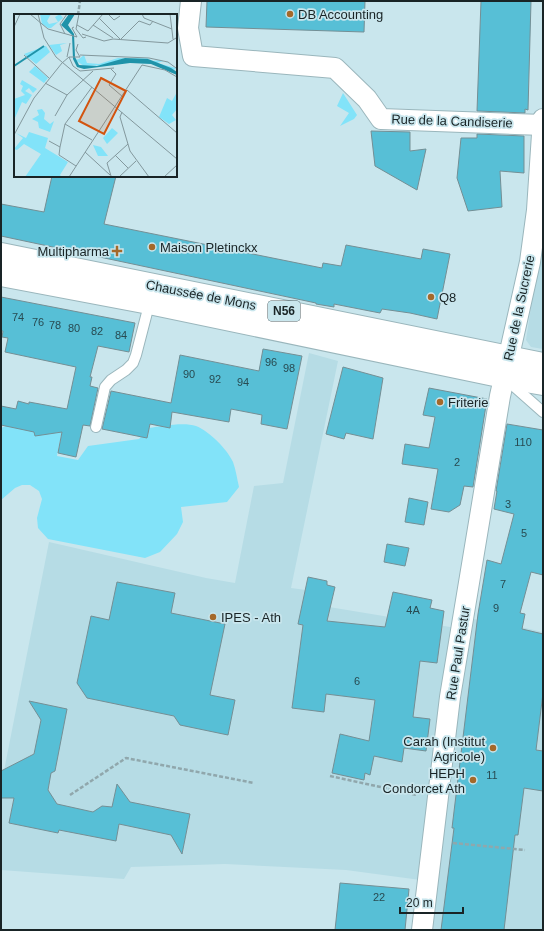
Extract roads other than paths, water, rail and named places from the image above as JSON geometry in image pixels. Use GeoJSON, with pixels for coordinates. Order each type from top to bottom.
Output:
{"type":"FeatureCollection","features":[{"type":"Feature","properties":{"kind":"main road","name":"Chaussée de Mons"},"geometry":{"type":"LineString","coordinates":[[1,254],[151,294],[506,367],[543,384]]}},
{"type":"Feature","properties":{"kind":"main road","name":"Chaussée de Mons"},"geometry":{"type":"LineString","coordinates":[[1,274],[151,294]]}},
{"type":"Feature","properties":{"kind":"main road","name":"Chaussée de Mons"},"geometry":{"type":"LineString","coordinates":[[506,367],[543,364]]}},
{"type":"Feature","properties":{"kind":"street","name":"Rue de la Candiserie"},"geometry":{"type":"LineString","coordinates":[[191,1],[188,28],[193,56],[335,68],[367,99],[381,119],[543,125]]}},
{"type":"Feature","properties":{"kind":"street","name":"Rue de la Sucrerie"},"geometry":{"type":"LineString","coordinates":[[506,367],[530,262],[537,210],[543,118]]}},
{"type":"Feature","properties":{"kind":"street","name":"Rue Paul Pastur"},"geometry":{"type":"LineString","coordinates":[[422,930],[450,697],[506,367]]}},
{"type":"Feature","properties":{"kind":"lane"},"geometry":{"type":"LineString","coordinates":[[96,426],[105,387],[111,380],[126,370],[133,363],[151,294]]}},
{"type":"Feature","properties":{"kind":"lane"},"geometry":{"type":"LineString","coordinates":[[506,367],[543,412]]}},
{"type":"Feature","properties":{"kind":"place","name":"DB Accounting"},"geometry":{"type":"Point","coordinates":[290,14]}},
{"type":"Feature","properties":{"kind":"place","name":"Maison Pletinckx"},"geometry":{"type":"Point","coordinates":[152,247]}},
{"type":"Feature","properties":{"kind":"place","name":"Multipharma"},"geometry":{"type":"Point","coordinates":[117,251]}},
{"type":"Feature","properties":{"kind":"place","name":"Q8"},"geometry":{"type":"Point","coordinates":[431,297]}},
{"type":"Feature","properties":{"kind":"place","name":"Friterie"},"geometry":{"type":"Point","coordinates":[440,402]}},
{"type":"Feature","properties":{"kind":"place","name":"IPES - Ath"},"geometry":{"type":"Point","coordinates":[213,617]}},
{"type":"Feature","properties":{"kind":"place","name":"Carah (Institut Agricole)"},"geometry":{"type":"Point","coordinates":[493,748]}},
{"type":"Feature","properties":{"kind":"place","name":"HEPH Condorcet Ath"},"geometry":{"type":"Point","coordinates":[473,780]}}]}
